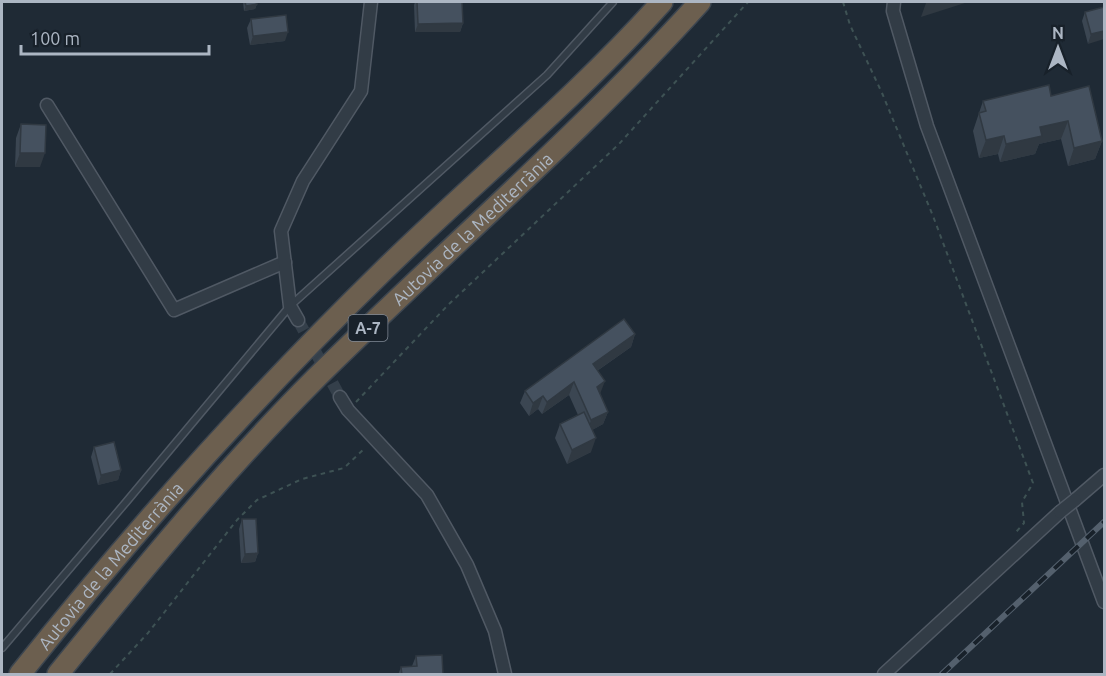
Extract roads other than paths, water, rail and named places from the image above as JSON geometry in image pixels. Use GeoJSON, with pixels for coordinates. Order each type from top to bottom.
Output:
{"type":"FeatureCollection","features":[{"type":"Feature","properties":{"kind":"highway","name":"Autovia de la Mediterrània"},"geometry":{"type":"LineString","coordinates":[[20,675],[156,509],[240,417],[385,269],[594,72],[662,2]]}},
{"type":"Feature","properties":{"kind":"highway","name":"Autovia de la Mediterrània"},"geometry":{"type":"LineString","coordinates":[[58,675],[154,555],[226,473],[307,388],[476,223],[561,146],[620,88],[700,2]]}},
{"type":"Feature","properties":{"kind":"street"},"geometry":{"type":"LineString","coordinates":[[298,320],[290,306],[281,231],[303,181],[361,91],[371,2]]}},
{"type":"Feature","properties":{"kind":"street"},"geometry":{"type":"LineString","coordinates":[[894,2],[893,11],[927,126],[1104,602]]}},
{"type":"Feature","properties":{"kind":"street"},"geometry":{"type":"LineString","coordinates":[[47,105],[174,310],[285,262]]}},
{"type":"Feature","properties":{"kind":"street"},"geometry":{"type":"LineString","coordinates":[[340,397],[348,410],[427,495],[467,565],[495,631],[505,675]]}},
{"type":"Feature","properties":{"kind":"street"},"geometry":{"type":"LineString","coordinates":[[884,675],[1060,512],[1104,475]]}},
{"type":"Feature","properties":{"kind":"lane"},"geometry":{"type":"LineString","coordinates":[[2,648],[290,306],[547,75],[613,2]]}},
{"type":"Feature","properties":{"kind":"tunnel"},"geometry":{"type":"LineString","coordinates":[[298,320],[340,397]]}},
{"type":"Feature","properties":{"kind":"railway"},"geometry":{"type":"LineString","coordinates":[[942,674],[1104,522]]}}]}
